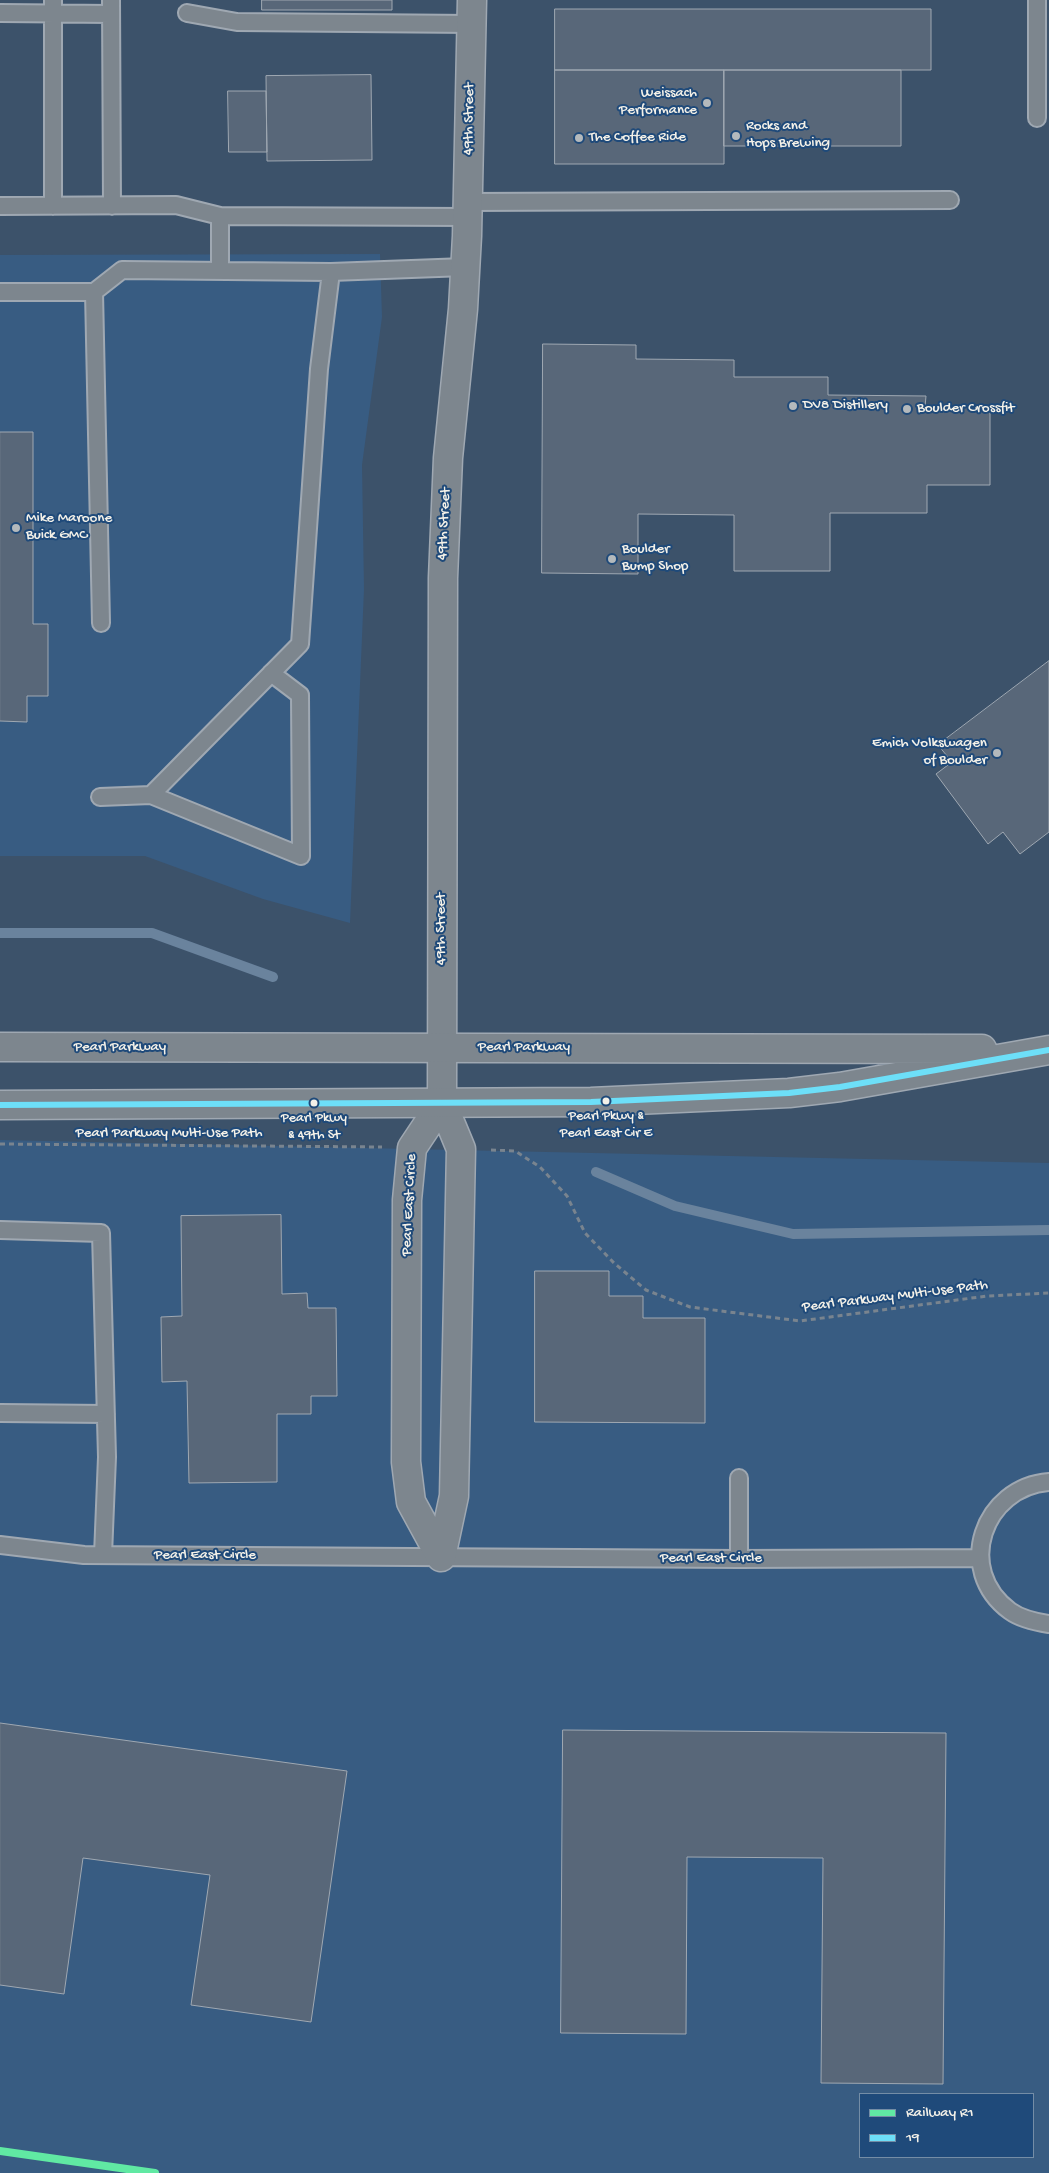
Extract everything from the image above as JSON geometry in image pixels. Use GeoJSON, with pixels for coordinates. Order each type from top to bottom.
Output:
{"type":"FeatureCollection","features":[{"type":"Feature","properties":{"kind":"main road","name":"49th Street"},"geometry":{"type":"LineString","coordinates":[[442,1103],[442,578],[448,458],[465,267],[472,12]]}},
{"type":"Feature","properties":{"kind":"main road","name":"Pearl Parkway"},"geometry":{"type":"LineString","coordinates":[[0,1047],[1049,1049]]}},
{"type":"Feature","properties":{"kind":"main road","name":"Pearl Parkway"},"geometry":{"type":"LineString","coordinates":[[0,1105],[591,1102],[789,1093],[840,1087],[1049,1049]]}},
{"type":"Feature","properties":{"kind":"main road","name":"Pearl East Circle"},"geometry":{"type":"LineString","coordinates":[[441,1557],[411,1502],[406,1462],[407,1200],[412,1148],[442,1103]]}},
{"type":"Feature","properties":{"kind":"main road"},"geometry":{"type":"LineString","coordinates":[[441,1557],[454,1496],[461,1149],[442,1103]]}},
{"type":"Feature","properties":{"kind":"lane"},"geometry":{"type":"LineString","coordinates":[[1037,0],[1037,118]]}},
{"type":"Feature","properties":{"kind":"lane"},"geometry":{"type":"LineString","coordinates":[[53,7],[53,206]]}},
{"type":"Feature","properties":{"kind":"lane"},"geometry":{"type":"LineString","coordinates":[[0,13],[53,7],[111,7],[112,206]]}},
{"type":"Feature","properties":{"kind":"lane"},"geometry":{"type":"LineString","coordinates":[[186,13],[237,22],[472,12]]}},
{"type":"Feature","properties":{"kind":"lane"},"geometry":{"type":"LineString","coordinates":[[0,206],[176,205],[220,216],[950,200]]}},
{"type":"Feature","properties":{"kind":"lane"},"geometry":{"type":"LineString","coordinates":[[220,216],[220,270]]}},
{"type":"Feature","properties":{"kind":"lane"},"geometry":{"type":"LineString","coordinates":[[0,292],[94,292],[122,270],[331,272],[465,267]]}},
{"type":"Feature","properties":{"kind":"lane"},"geometry":{"type":"LineString","coordinates":[[151,795],[300,644],[319,369],[331,272]]}},
{"type":"Feature","properties":{"kind":"lane"},"geometry":{"type":"LineString","coordinates":[[94,292],[101,623]]}},
{"type":"Feature","properties":{"kind":"lane"},"geometry":{"type":"LineString","coordinates":[[100,796],[151,795],[301,856],[300,695],[271,674]]}},
{"type":"Feature","properties":{"kind":"lane"},"geometry":{"type":"LineString","coordinates":[[0,1230],[101,1233],[107,1457],[103,1555]]}},
{"type":"Feature","properties":{"kind":"lane"},"geometry":{"type":"LineString","coordinates":[[0,1413],[106,1414]]}},
{"type":"Feature","properties":{"kind":"lane"},"geometry":{"type":"LineString","coordinates":[[739,1478],[739,1559]]}},
{"type":"Feature","properties":{"kind":"lane"},"geometry":{"type":"LineString","coordinates":[[1049,1482],[1026,1486],[1006,1498],[991,1515],[985,1528],[982,1535],[980,1558],[985,1578],[995,1596],[1010,1611],[1028,1620],[1049,1624]]}},
{"type":"Feature","properties":{"kind":"lane","name":"Pearl East Circle"},"geometry":{"type":"LineString","coordinates":[[0,1545],[84,1555],[739,1559],[980,1558]]}},
{"type":"Feature","properties":{"kind":"path","name":"Pearl Parkway Multi-Use Path"},"geometry":{"type":"LineString","coordinates":[[0,1144],[412,1148]]}},
{"type":"Feature","properties":{"kind":"path","name":"Pearl Parkway Multi-Use Path"},"geometry":{"type":"LineString","coordinates":[[461,1149],[515,1151],[540,1167],[567,1196],[586,1233],[614,1263],[646,1290],[690,1307],[800,1321],[987,1296],[1049,1293]]}},
{"type":"Feature","properties":{"kind":"shaded area"},"geometry":{"type":"Polygon","coordinates":[[[380,254],[382,317],[362,465],[364,589],[350,923],[263,899],[145,856],[0,856],[0,255],[380,254]]]}},
{"type":"Feature","properties":{"kind":"shaded area"},"geometry":{"type":"Polygon","coordinates":[[[0,1140],[1049,1163],[1049,2173],[0,2173],[0,1140]]]}},
{"type":"Feature","properties":{"kind":"building"},"geometry":{"type":"Polygon","coordinates":[[[262,0],[392,0],[392,10],[262,10],[262,0]]]}},
{"type":"Feature","properties":{"kind":"building"},"geometry":{"type":"Polygon","coordinates":[[[555,9],[931,9],[931,70],[555,70],[555,9]]]}},
{"type":"Feature","properties":{"kind":"building"},"geometry":{"type":"Polygon","coordinates":[[[555,70],[724,70],[724,164],[555,164],[555,70]]]}},
{"type":"Feature","properties":{"kind":"building"},"geometry":{"type":"Polygon","coordinates":[[[724,70],[901,70],[901,146],[724,146],[724,70]]]}},
{"type":"Feature","properties":{"kind":"building"},"geometry":{"type":"Polygon","coordinates":[[[371,75],[372,160],[267,161],[266,76],[371,75]]]}},
{"type":"Feature","properties":{"kind":"building"},"geometry":{"type":"Polygon","coordinates":[[[228,91],[266,91],[267,152],[229,152],[228,91]]]}},
{"type":"Feature","properties":{"kind":"building"},"geometry":{"type":"Polygon","coordinates":[[[543,344],[636,345],[636,359],[734,360],[734,377],[828,377],[828,395],[926,396],[925,407],[990,407],[990,485],[927,485],[927,513],[830,513],[830,571],[734,571],[734,515],[638,514],[638,574],[542,573],[543,344]]]}},
{"type":"Feature","properties":{"kind":"building","name":"Mike Maroone Buick GMC"},"geometry":{"type":"Polygon","coordinates":[[[0,432],[33,432],[33,624],[48,624],[48,696],[27,696],[27,722],[0,721],[0,432]]]}},
{"type":"Feature","properties":{"kind":"building","name":"Emich Volkswagen of Boulder"},"geometry":{"type":"Polygon","coordinates":[[[1049,661],[1049,832],[1020,854],[1003,832],[988,844],[936,774],[952,762],[938,745],[1049,661]]]}},
{"type":"Feature","properties":{"kind":"building"},"geometry":{"type":"Polygon","coordinates":[[[281,1215],[282,1294],[307,1293],[308,1308],[336,1308],[337,1396],[311,1396],[311,1414],[277,1414],[277,1482],[189,1483],[187,1381],[162,1382],[161,1317],[182,1316],[181,1216],[281,1215]]]}},
{"type":"Feature","properties":{"kind":"building"},"geometry":{"type":"Polygon","coordinates":[[[535,1271],[609,1271],[609,1296],[643,1296],[643,1318],[705,1318],[705,1423],[535,1422],[535,1271]]]}},
{"type":"Feature","properties":{"kind":"building"},"geometry":{"type":"Polygon","coordinates":[[[0,1723],[347,1771],[311,2022],[191,2005],[210,1875],[83,1858],[64,1994],[0,1985],[0,1723]]]}},
{"type":"Feature","properties":{"kind":"building"},"geometry":{"type":"Polygon","coordinates":[[[563,1730],[946,1733],[943,2084],[821,2083],[823,1858],[687,1857],[686,2034],[561,2033],[563,1730]]]}},
{"type":"Feature","properties":{"kind":"waterway"},"geometry":{"type":"LineString","coordinates":[[0,933],[152,933],[273,977]]}},
{"type":"Feature","properties":{"kind":"waterway"},"geometry":{"type":"LineString","coordinates":[[596,1172],[675,1206],[793,1234],[1049,1230]]}},
{"type":"Feature","properties":{"kind":"rail line","name":"R1"},"geometry":{"type":"LineString","coordinates":[[0,2151],[155,2173]]}},
{"type":"Feature","properties":{"kind":"transit line","name":"19"},"geometry":{"type":"LineString","coordinates":[[0,1105],[591,1102],[789,1093],[840,1087],[1049,1050]]}},
{"type":"Feature","properties":{"kind":"place","name":"Weissach Performance"},"geometry":{"type":"Point","coordinates":[707,103]}},
{"type":"Feature","properties":{"kind":"place","name":"Rocks and Hops Brewing"},"geometry":{"type":"Point","coordinates":[736,136]}},
{"type":"Feature","properties":{"kind":"place","name":"The Coffee Ride"},"geometry":{"type":"Point","coordinates":[579,138]}},
{"type":"Feature","properties":{"kind":"place","name":"DV8 Distillery"},"geometry":{"type":"Point","coordinates":[793,406]}},
{"type":"Feature","properties":{"kind":"place","name":"Boulder Crossfit"},"geometry":{"type":"Point","coordinates":[907,409]}},
{"type":"Feature","properties":{"kind":"place","name":"Mike Maroone Buick GMC"},"geometry":{"type":"Point","coordinates":[16,528]}},
{"type":"Feature","properties":{"kind":"place","name":"Boulder Bump Shop"},"geometry":{"type":"Point","coordinates":[612,559]}},
{"type":"Feature","properties":{"kind":"place","name":"Emich Volkswagen of Boulder"},"geometry":{"type":"Point","coordinates":[997,753]}},
{"type":"Feature","properties":{"kind":"place","name":"Pearl Pkwy & Pearl East Cir E"},"geometry":{"type":"Point","coordinates":[606,1101]}},
{"type":"Feature","properties":{"kind":"place","name":"Pearl Pkwy & 49th St"},"geometry":{"type":"Point","coordinates":[314,1103]}}]}
